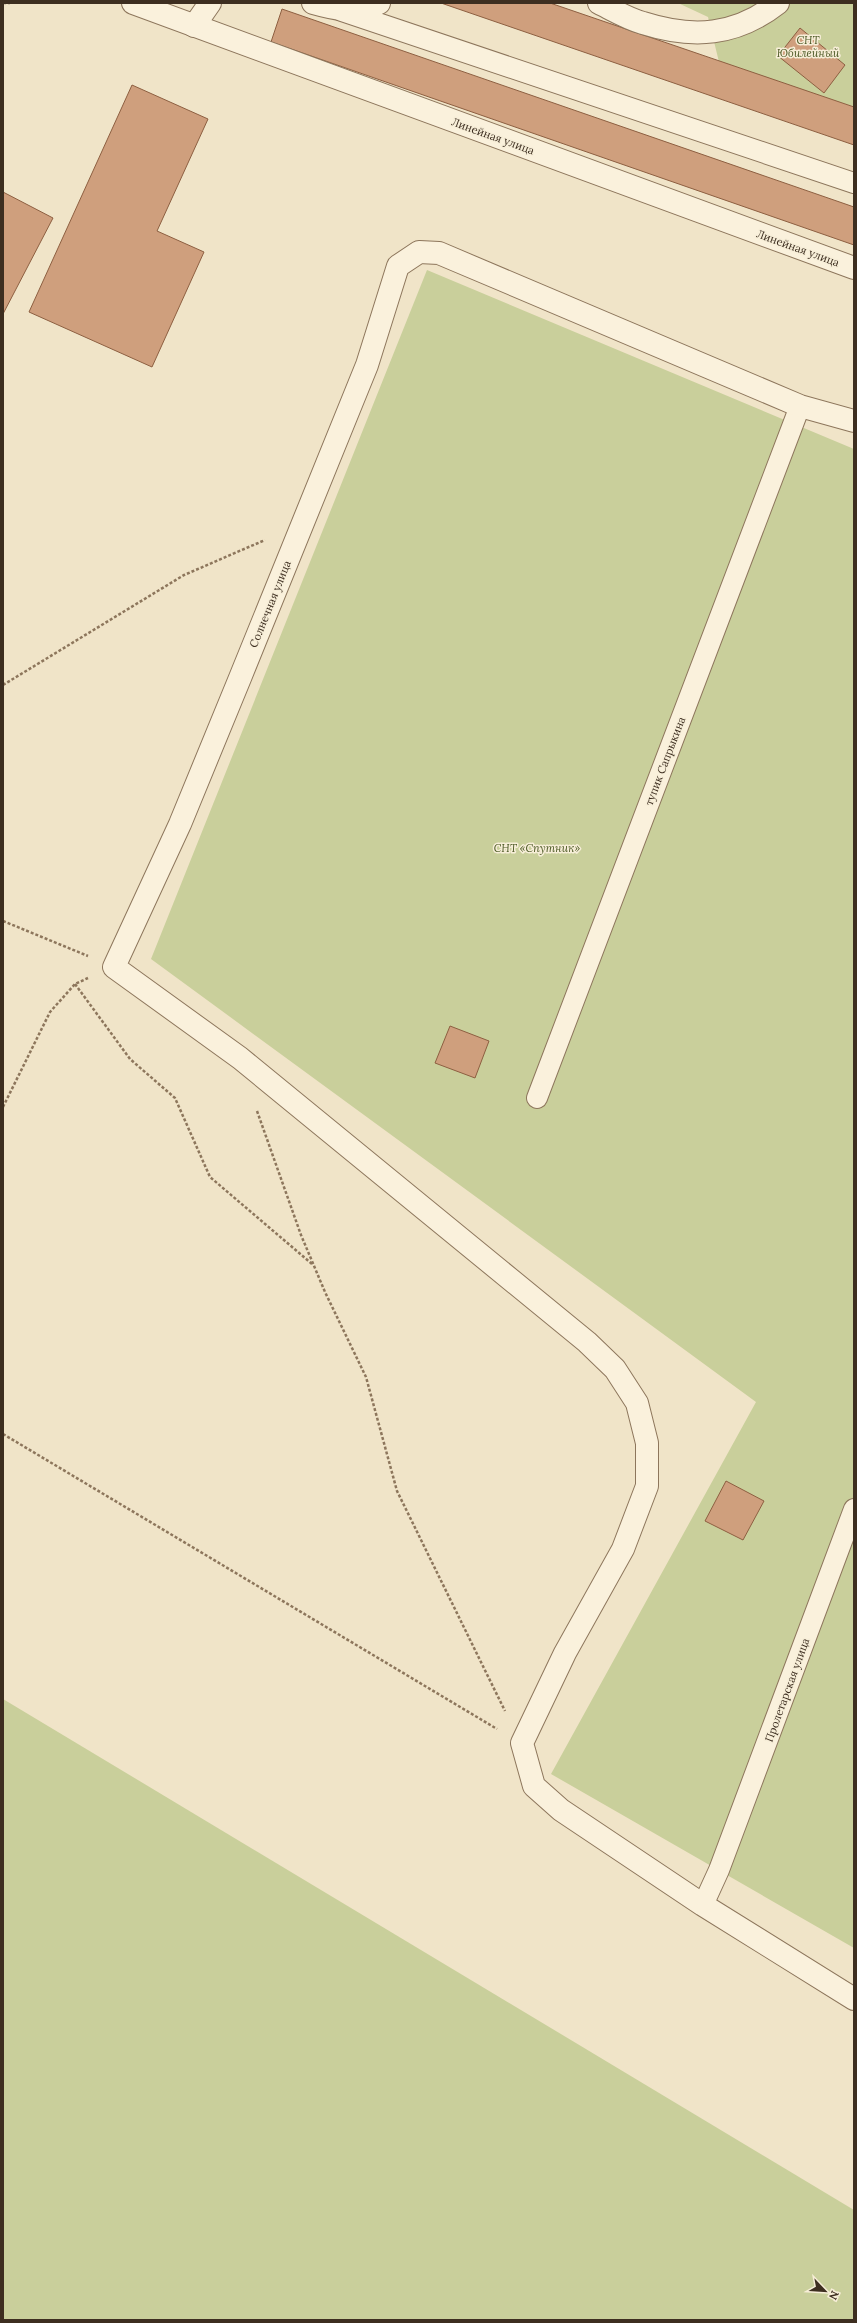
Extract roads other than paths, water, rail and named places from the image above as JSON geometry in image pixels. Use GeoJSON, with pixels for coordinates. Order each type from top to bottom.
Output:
{"type":"FeatureCollection","features":[{"type":"Feature","properties":{"kind":"street","name":"Линейная улица"},"geometry":{"type":"LineString","coordinates":[[133,3],[854,268]]}},
{"type":"Feature","properties":{"kind":"street"},"geometry":{"type":"LineString","coordinates":[[194,26],[209,3]]}},
{"type":"Feature","properties":{"kind":"street"},"geometry":{"type":"LineString","coordinates":[[313,3],[340,10],[372,7],[379,3]]}},
{"type":"Feature","properties":{"kind":"street"},"geometry":{"type":"LineString","coordinates":[[599,3],[643,23],[679,31],[710,33],[732,30],[766,13],[778,3]]}},
{"type":"Feature","properties":{"kind":"street","name":"Солнечная улица"},"geometry":{"type":"LineString","coordinates":[[703,1905],[561,1810],[534,1786],[522,1743],[565,1653],[623,1549],[647,1486],[647,1442],[637,1404],[614,1369],[587,1342],[240,1058],[114,967],[180,824],[303,522],[366,364],[398,266],[419,252],[439,253],[797,415]]}},
{"type":"Feature","properties":{"kind":"street"},"geometry":{"type":"LineString","coordinates":[[797,415],[854,421]]}},
{"type":"Feature","properties":{"kind":"street"},"geometry":{"type":"LineString","coordinates":[[703,1905],[854,1999]]}},
{"type":"Feature","properties":{"kind":"lane"},"geometry":{"type":"LineString","coordinates":[[340,10],[854,183]]}},
{"type":"Feature","properties":{"kind":"lane","name":"тупик Сапрыкина"},"geometry":{"type":"LineString","coordinates":[[537,1098],[797,415]]}},
{"type":"Feature","properties":{"kind":"lane","name":"Пролетарская улица"},"geometry":{"type":"LineString","coordinates":[[703,1905],[719,1870],[854,1509]]}},
{"type":"Feature","properties":{"kind":"park label","name":"СНТ Юбилейный"},"geometry":{"type":"Point","coordinates":[808,46]}},
{"type":"Feature","properties":{"kind":"park label","name":"СНТ «Спутник»"},"geometry":{"type":"Point","coordinates":[537,848]}}]}
